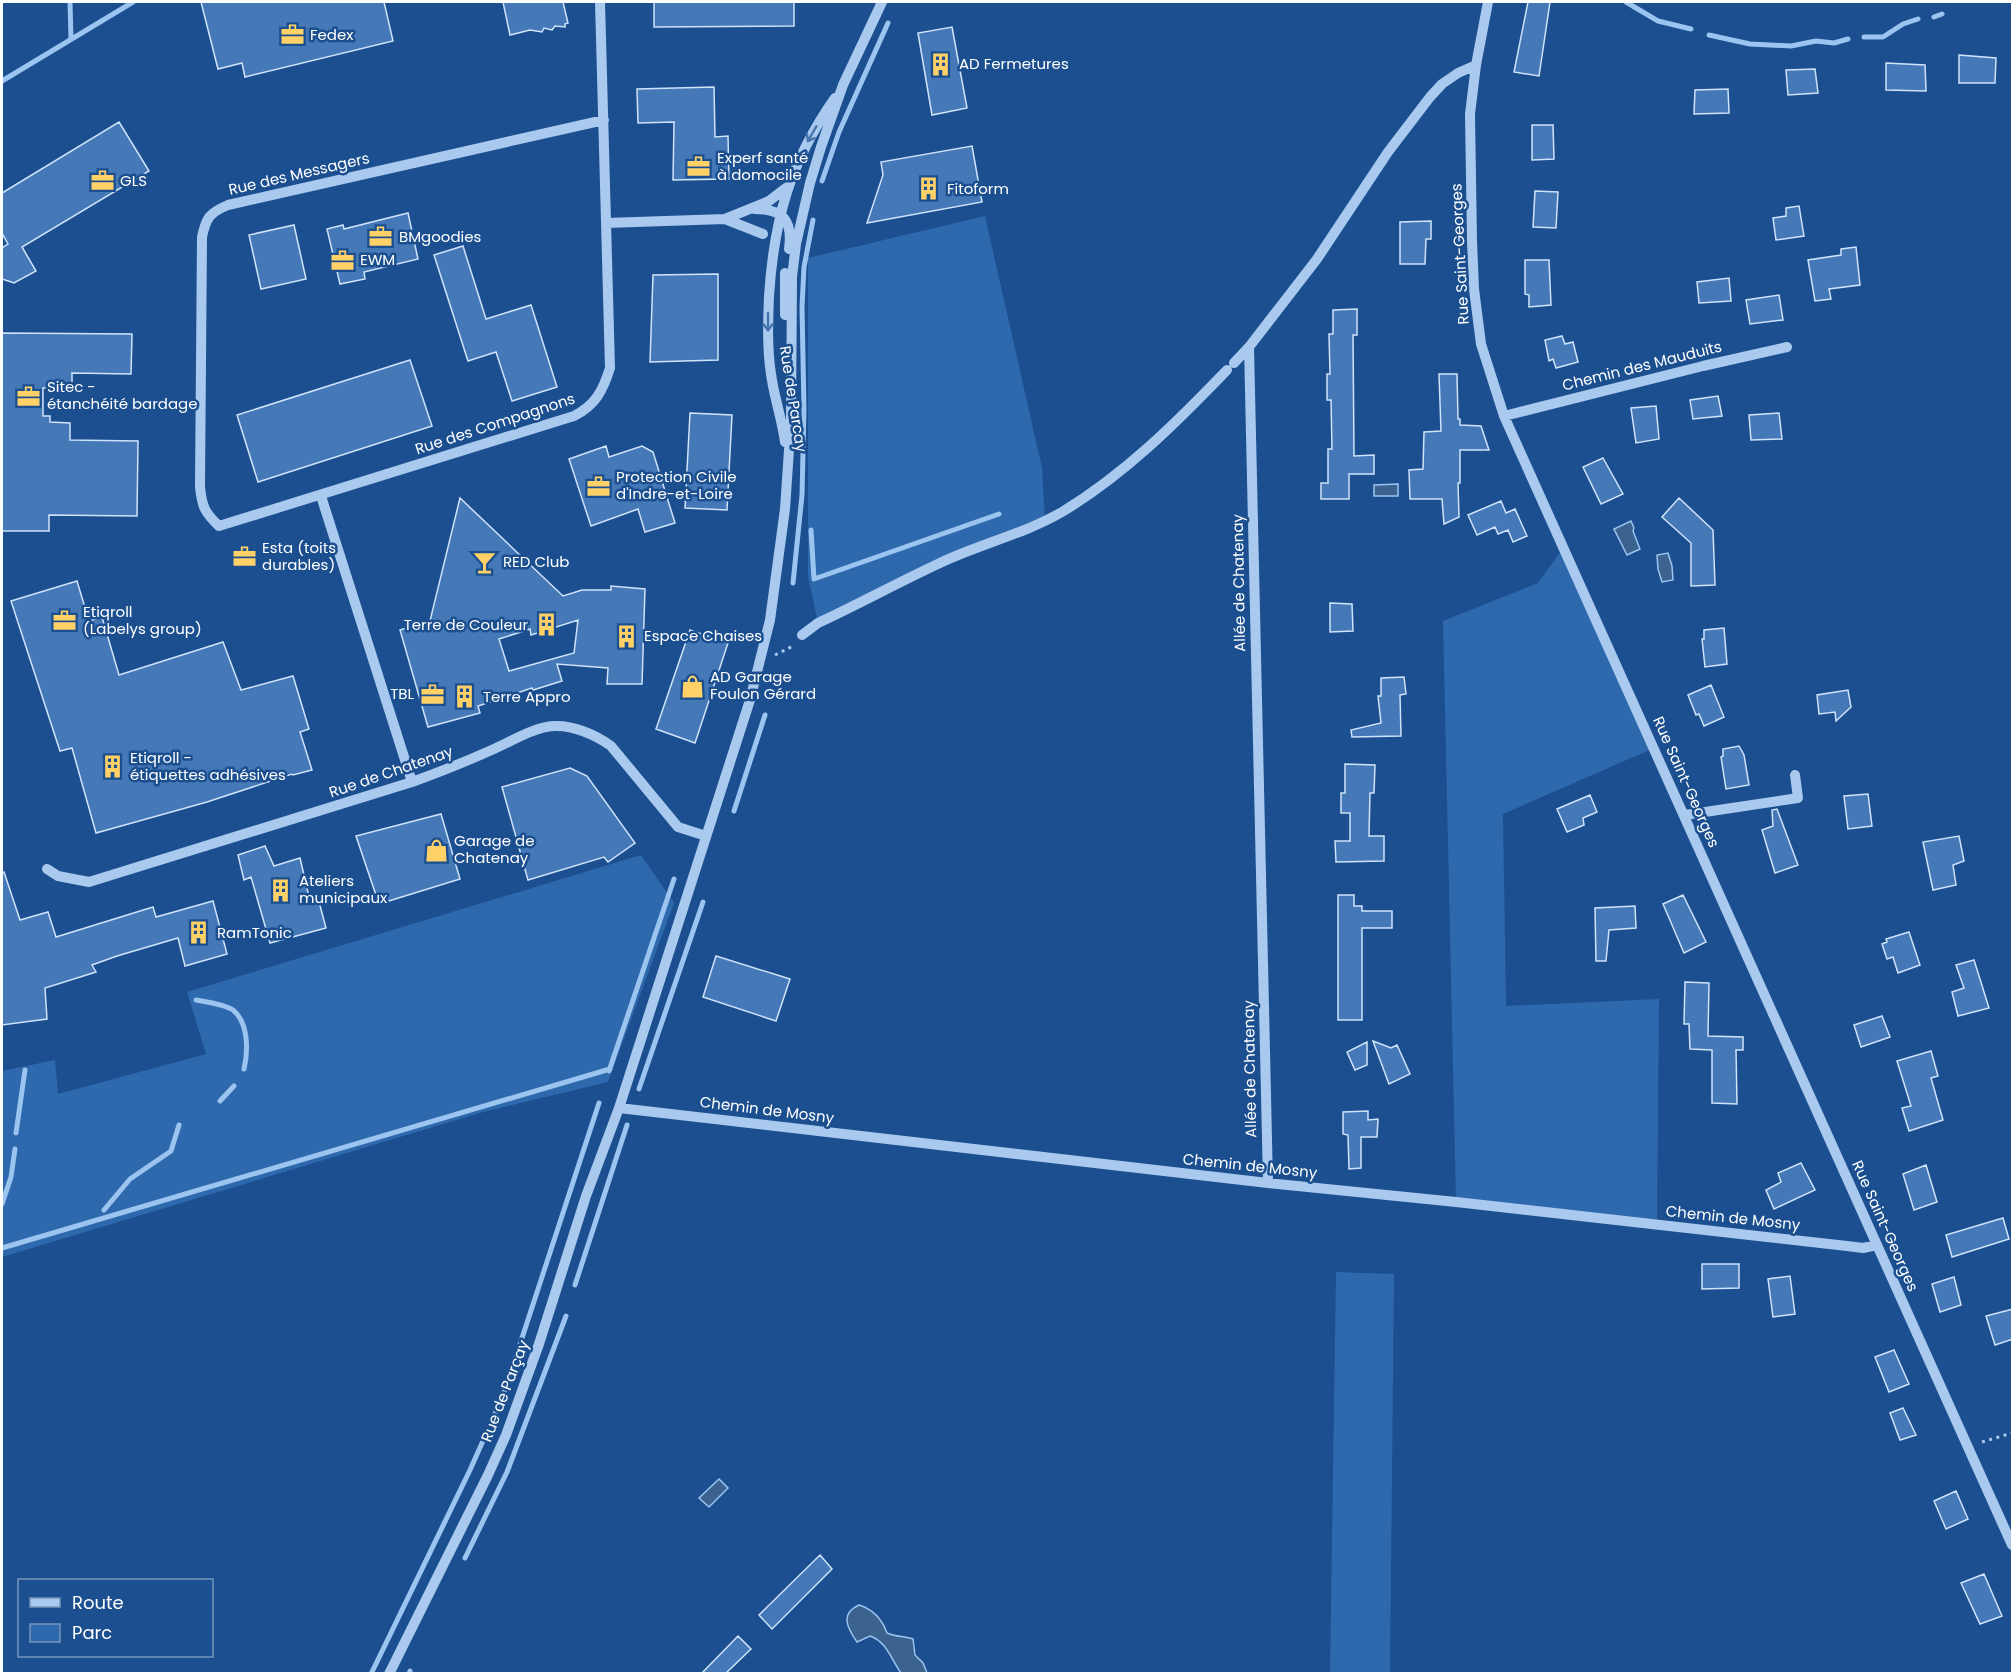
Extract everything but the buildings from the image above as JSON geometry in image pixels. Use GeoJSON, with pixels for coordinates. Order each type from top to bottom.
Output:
{"type":"FeatureCollection","features":[{"type":"Feature","properties":{"kind":"street"},"geometry":{"type":"LineString","coordinates":[[600,2],[606,223],[725,219],[754,209],[778,196],[790,183]]}},
{"type":"Feature","properties":{"kind":"street","name":"Rue de Parcay"},"geometry":{"type":"LineString","coordinates":[[787,461],[790,420],[792,277],[796,244],[821,147],[843,85],[882,2]]}},
{"type":"Feature","properties":{"kind":"street","name":"Rue Saint-Georges"},"geometry":{"type":"LineString","coordinates":[[1488,2],[1476,65],[1469,130],[1474,289],[1481,344],[1504,416],[2013,1545]]}},
{"type":"Feature","properties":{"kind":"street"},"geometry":{"type":"LineString","coordinates":[[802,635],[818,623],[941,562],[1023,530],[1061,512],[1121,471],[1187,412],[1249,347],[1317,259],[1388,152],[1430,97],[1442,84],[1476,65]]}},
{"type":"Feature","properties":{"kind":"street","name":"Rue de Parcay"},"geometry":{"type":"LineString","coordinates":[[787,461],[784,434],[772,382],[769,352],[768,314],[773,248],[780,213],[805,145],[843,85]]}},
{"type":"Feature","properties":{"kind":"street","name":"Rue des Messagers"},"geometry":{"type":"LineString","coordinates":[[219,526],[207,516],[201,502],[200,487],[202,237],[206,221],[215,211],[228,205],[604,120]]}},
{"type":"Feature","properties":{"kind":"street"},"geometry":{"type":"LineString","coordinates":[[763,234],[789,224],[805,205]]}},
{"type":"Feature","properties":{"kind":"street"},"geometry":{"type":"LineString","coordinates":[[754,209],[780,213],[789,224],[790,238],[784,296],[790,350]]}},
{"type":"Feature","properties":{"kind":"street"},"geometry":{"type":"LineString","coordinates":[[725,219],[763,234],[773,248]]}},
{"type":"Feature","properties":{"kind":"street","name":"Rue des Compagnons"},"geometry":{"type":"LineString","coordinates":[[219,526],[321,496],[585,411],[594,403],[605,385],[609,368],[606,223]]}},
{"type":"Feature","properties":{"kind":"street","name":"Allée de Chatenay"},"geometry":{"type":"LineString","coordinates":[[1249,347],[1268,1183]]}},
{"type":"Feature","properties":{"kind":"street","name":"Chemin des Mauduits"},"geometry":{"type":"LineString","coordinates":[[1504,416],[1787,347]]}},
{"type":"Feature","properties":{"kind":"street","name":"Rue de Parçay"},"geometry":{"type":"LineString","coordinates":[[389,1674],[506,1435],[542,1334],[586,1197],[619,1108],[761,660],[778,564],[785,509],[787,461]]}},
{"type":"Feature","properties":{"kind":"street"},"geometry":{"type":"LineString","coordinates":[[321,496],[412,782]]}},
{"type":"Feature","properties":{"kind":"street","name":"Rue de Chatenay"},"geometry":{"type":"LineString","coordinates":[[47,869],[58,876],[89,882],[412,782],[449,769],[543,728],[555,726],[576,729],[603,740],[611,746],[678,827],[706,836]]}},
{"type":"Feature","properties":{"kind":"street"},"geometry":{"type":"LineString","coordinates":[[1685,815],[1798,798],[1795,775]]}},
{"type":"Feature","properties":{"kind":"street","name":"Chemin de Mosny"},"geometry":{"type":"LineString","coordinates":[[619,1108],[1268,1183],[1863,1248],[1877,1245]]}},
{"type":"Feature","properties":{"kind":"path"},"geometry":{"type":"LineString","coordinates":[[761,660],[791,648],[802,635]]}},
{"type":"Feature","properties":{"kind":"path"},"geometry":{"type":"LineString","coordinates":[[1969,1446],[2013,1433]]}},
{"type":"Feature","properties":{"kind":"green space"},"geometry":{"type":"Polygon","coordinates":[[[985,216],[1042,468],[1045,520],[818,623],[808,576],[808,258],[985,216]]]}},
{"type":"Feature","properties":{"kind":"green space"},"geometry":{"type":"Polygon","coordinates":[[[1564,547],[1654,748],[1503,814],[1506,1006],[1659,999],[1657,1225],[1456,1202],[1443,621],[1538,583],[1564,547]]]}},
{"type":"Feature","properties":{"kind":"green space"},"geometry":{"type":"Polygon","coordinates":[[[641,855],[674,903],[608,1082],[483,1112],[2,1257],[2,1071],[55,1060],[58,1094],[206,1054],[187,992],[641,855]]]}},
{"type":"Feature","properties":{"kind":"green space"},"geometry":{"type":"Polygon","coordinates":[[[1336,1272],[1394,1274],[1390,1673],[1330,1673],[1336,1272]]]}},
{"type":"Feature","properties":{"kind":"shaded area"},"geometry":{"type":"Polygon","coordinates":[[[1398,484],[1398,496],[1374,496],[1374,485],[1398,484]]]}},
{"type":"Feature","properties":{"kind":"shaded area"},"geometry":{"type":"Polygon","coordinates":[[[1631,521],[1640,549],[1627,555],[1614,529],[1631,521]]]}},
{"type":"Feature","properties":{"kind":"shaded area"},"geometry":{"type":"Polygon","coordinates":[[[1668,553],[1673,580],[1662,582],[1657,555],[1668,553]]]}},
{"type":"Feature","properties":{"kind":"shaded area"},"geometry":{"type":"Polygon","coordinates":[[[719,1479],[728,1488],[709,1507],[699,1498],[719,1479]]]}},
{"type":"Feature","properties":{"kind":"shaded area"},"geometry":{"type":"Polygon","coordinates":[[[859,1605],[876,1615],[887,1633],[913,1639],[915,1655],[923,1663],[927,1673],[901,1673],[881,1642],[870,1636],[857,1642],[848,1627],[847,1617],[859,1605]]]}},
{"type":"Feature","properties":{"kind":"waterway"},"geometry":{"type":"LineString","coordinates":[[70,2],[71,39]]}},
{"type":"Feature","properties":{"kind":"waterway"},"geometry":{"type":"LineString","coordinates":[[2,81],[133,2]]}},
{"type":"Feature","properties":{"kind":"waterway"},"geometry":{"type":"LineString","coordinates":[[1626,2],[1658,21],[1691,29]]}},
{"type":"Feature","properties":{"kind":"waterway"},"geometry":{"type":"LineString","coordinates":[[1934,17],[1942,14]]}},
{"type":"Feature","properties":{"kind":"waterway"},"geometry":{"type":"LineString","coordinates":[[1864,37],[1883,37],[1903,24],[1918,19]]}},
{"type":"Feature","properties":{"kind":"waterway"},"geometry":{"type":"LineString","coordinates":[[822,181],[839,132],[888,23]]}},
{"type":"Feature","properties":{"kind":"waterway"},"geometry":{"type":"LineString","coordinates":[[1709,35],[1750,44],[1791,46],[1816,41],[1834,43],[1848,39]]}},
{"type":"Feature","properties":{"kind":"waterway"},"geometry":{"type":"LineString","coordinates":[[793,583],[802,495],[804,267],[813,220]]}},
{"type":"Feature","properties":{"kind":"waterway"},"geometry":{"type":"LineString","coordinates":[[811,530],[814,579],[999,514]]}},
{"type":"Feature","properties":{"kind":"waterway"},"geometry":{"type":"LineString","coordinates":[[734,811],[765,715]]}},
{"type":"Feature","properties":{"kind":"waterway"},"geometry":{"type":"LineString","coordinates":[[609,1071],[674,879]]}},
{"type":"Feature","properties":{"kind":"waterway"},"geometry":{"type":"LineString","coordinates":[[639,1089],[703,902]]}},
{"type":"Feature","properties":{"kind":"waterway"},"geometry":{"type":"LineString","coordinates":[[196,1000],[225,1006],[238,1016],[246,1038],[244,1069]]}},
{"type":"Feature","properties":{"kind":"waterway"},"geometry":{"type":"LineString","coordinates":[[2,1248],[610,1069]]}},
{"type":"Feature","properties":{"kind":"waterway"},"geometry":{"type":"LineString","coordinates":[[16,1133],[25,1070]]}},
{"type":"Feature","properties":{"kind":"waterway"},"geometry":{"type":"LineString","coordinates":[[220,1101],[234,1086]]}},
{"type":"Feature","properties":{"kind":"waterway"},"geometry":{"type":"LineString","coordinates":[[371,1674],[470,1470],[503,1396],[599,1103]]}},
{"type":"Feature","properties":{"kind":"waterway"},"geometry":{"type":"LineString","coordinates":[[104,1210],[130,1179],[171,1151],[179,1125]]}},
{"type":"Feature","properties":{"kind":"waterway"},"geometry":{"type":"LineString","coordinates":[[575,1285],[627,1125]]}},
{"type":"Feature","properties":{"kind":"waterway"},"geometry":{"type":"LineString","coordinates":[[2,1204],[11,1177],[15,1149]]}},
{"type":"Feature","properties":{"kind":"waterway"},"geometry":{"type":"LineString","coordinates":[[465,1558],[507,1472],[566,1316]]}},
{"type":"Feature","properties":{"kind":"place","name":"Fedex"},"geometry":{"type":"Point","coordinates":[292,35]}},
{"type":"Feature","properties":{"kind":"place","name":"AD Fermetures"},"geometry":{"type":"Point","coordinates":[941,64]}},
{"type":"Feature","properties":{"kind":"place","name":"Experf santé à domocile"},"geometry":{"type":"Point","coordinates":[699,167]}},
{"type":"Feature","properties":{"kind":"place","name":"GLS"},"geometry":{"type":"Point","coordinates":[102,181]}},
{"type":"Feature","properties":{"kind":"place","name":"Fitoform"},"geometry":{"type":"Point","coordinates":[929,189]}},
{"type":"Feature","properties":{"kind":"place","name":"BMgoodies"},"geometry":{"type":"Point","coordinates":[381,237]}},
{"type":"Feature","properties":{"kind":"place","name":"EWM"},"geometry":{"type":"Point","coordinates":[342,260]}},
{"type":"Feature","properties":{"kind":"place","name":"Sitec - étanchéité bardage"},"geometry":{"type":"Point","coordinates":[29,396]}},
{"type":"Feature","properties":{"kind":"place","name":"Protection Civile d'Indre-et-Loire"},"geometry":{"type":"Point","coordinates":[598,486]}},
{"type":"Feature","properties":{"kind":"place","name":"Esta (toits durables)"},"geometry":{"type":"Point","coordinates":[244,557]}},
{"type":"Feature","properties":{"kind":"place","name":"RED Club"},"geometry":{"type":"Point","coordinates":[485,562]}},
{"type":"Feature","properties":{"kind":"place","name":"Etiqroll (Labelys group)"},"geometry":{"type":"Point","coordinates":[65,621]}},
{"type":"Feature","properties":{"kind":"place","name":"Terre de Couleur"},"geometry":{"type":"Point","coordinates":[546,625]}},
{"type":"Feature","properties":{"kind":"place","name":"Espace Chaises"},"geometry":{"type":"Point","coordinates":[626,636]}},
{"type":"Feature","properties":{"kind":"place","name":"AD Garage Foulon Gérard"},"geometry":{"type":"Point","coordinates":[692,686]}},
{"type":"Feature","properties":{"kind":"place","name":"TBL"},"geometry":{"type":"Point","coordinates":[432,694]}},
{"type":"Feature","properties":{"kind":"place","name":"Terre Appro"},"geometry":{"type":"Point","coordinates":[465,697]}},
{"type":"Feature","properties":{"kind":"place","name":"Etiqroll - étiquettes adhésives"},"geometry":{"type":"Point","coordinates":[112,767]}},
{"type":"Feature","properties":{"kind":"place","name":"Garage de Chatenay"},"geometry":{"type":"Point","coordinates":[436,850]}},
{"type":"Feature","properties":{"kind":"place","name":"Ateliers municipaux"},"geometry":{"type":"Point","coordinates":[281,890]}},
{"type":"Feature","properties":{"kind":"place","name":"RamTonic"},"geometry":{"type":"Point","coordinates":[199,933]}}]}
